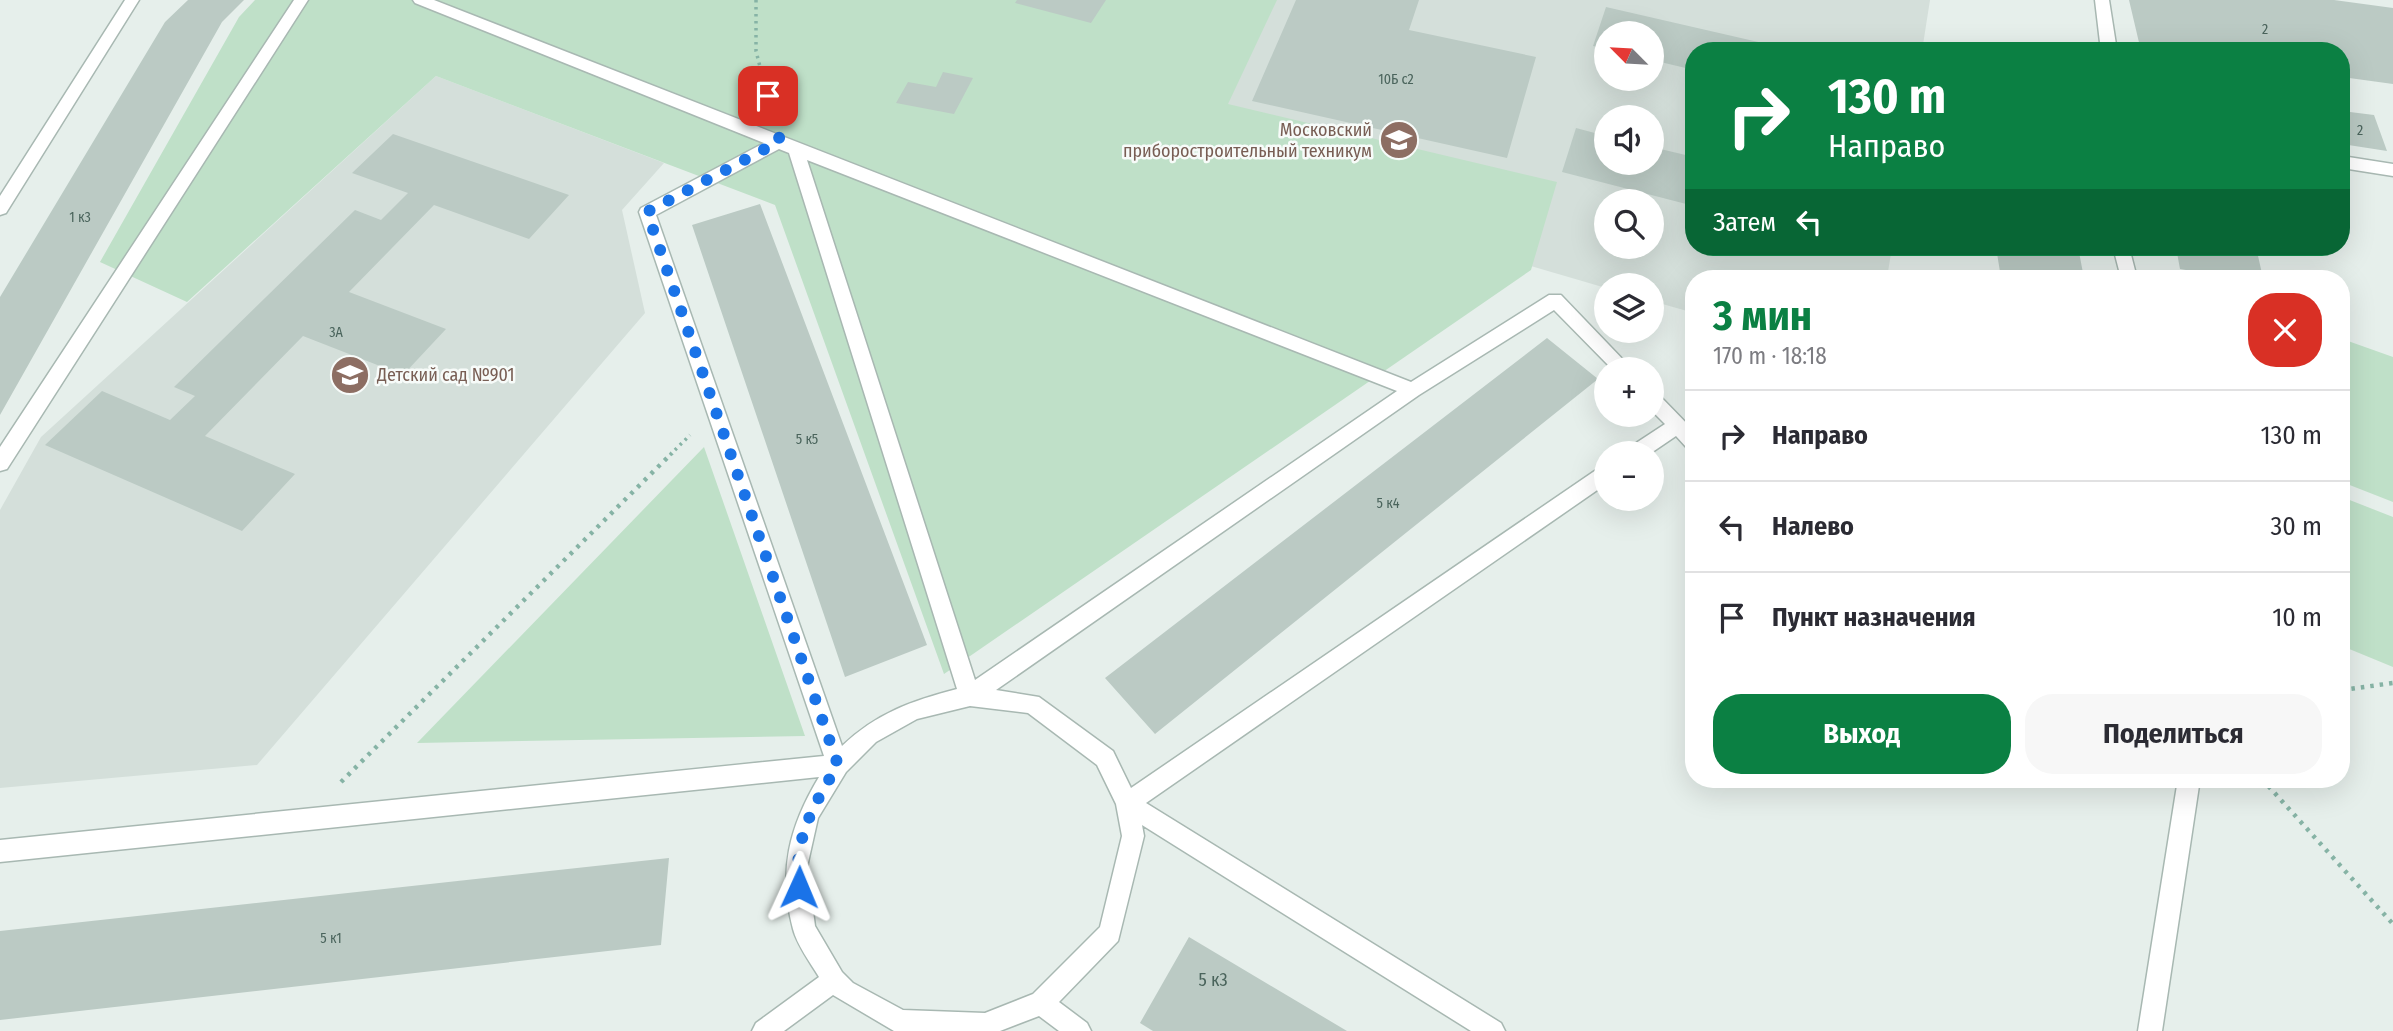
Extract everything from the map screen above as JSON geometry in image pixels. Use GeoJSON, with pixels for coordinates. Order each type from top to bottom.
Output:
{"type":"FeatureCollection","features":[{"type":"Feature","properties":{"kind":"lane"},"geometry":{"type":"LineString","coordinates":[[0,209],[132,0]]}},
{"type":"Feature","properties":{"kind":"lane"},"geometry":{"type":"LineString","coordinates":[[0,463],[301,0]]}},
{"type":"Feature","properties":{"kind":"lane"},"geometry":{"type":"LineString","coordinates":[[420,0],[1413,390]]}},
{"type":"Feature","properties":{"kind":"lane"},"geometry":{"type":"LineString","coordinates":[[2102,0],[2108,42]]}},
{"type":"Feature","properties":{"kind":"lane"},"geometry":{"type":"LineString","coordinates":[[788,145],[647,212],[838,765]]}},
{"type":"Feature","properties":{"kind":"lane"},"geometry":{"type":"LineString","coordinates":[[788,145],[970,696]]}},
{"type":"Feature","properties":{"kind":"lane"},"geometry":{"type":"LineString","coordinates":[[2350,163],[2393,170]]}},
{"type":"Feature","properties":{"kind":"lane"},"geometry":{"type":"LineString","coordinates":[[970,696],[1032,704],[1105,758],[1127,803],[1133,835],[1110,933],[1041,1003],[984,1028],[901,1022],[845,991],[834,980],[804,929],[796,867],[808,815],[838,765],[869,735],[913,710],[970,696],[1413,390],[1555,300],[1611,357]]}},
{"type":"Feature","properties":{"kind":"lane"},"geometry":{"type":"LineString","coordinates":[[1664,411],[1685,433]]}},
{"type":"Feature","properties":{"kind":"lane"},"geometry":{"type":"LineString","coordinates":[[1655,441],[1678,425]]}},
{"type":"Feature","properties":{"kind":"lane"},"geometry":{"type":"LineString","coordinates":[[1127,803],[1594,482]]}},
{"type":"Feature","properties":{"kind":"lane"},"geometry":{"type":"LineString","coordinates":[[0,851],[838,765]]}},
{"type":"Feature","properties":{"kind":"lane"},"geometry":{"type":"LineString","coordinates":[[2150,1031],[2188,788]]}},
{"type":"Feature","properties":{"kind":"lane"},"geometry":{"type":"LineString","coordinates":[[1127,803],[1493,1031]]}},
{"type":"Feature","properties":{"kind":"lane"},"geometry":{"type":"LineString","coordinates":[[764,1031],[834,980]]}},
{"type":"Feature","properties":{"kind":"lane"},"geometry":{"type":"LineString","coordinates":[[1041,1003],[1079,1031]]}},
{"type":"Feature","properties":{"kind":"path"},"geometry":{"type":"LineString","coordinates":[[756,0],[756,51],[788,145]]}},
{"type":"Feature","properties":{"kind":"path"},"geometry":{"type":"LineString","coordinates":[[304,820],[716,409]]}},
{"type":"Feature","properties":{"kind":"path"},"geometry":{"type":"LineString","coordinates":[[2350,689],[2393,683]]}},
{"type":"Feature","properties":{"kind":"path"},"geometry":{"type":"LineString","coordinates":[[2270,788],[2393,924]]}},
{"type":"Feature","properties":{"kind":"shaded area","name":"Московский приборостроительный техникум"},"geometry":{"type":"Polygon","coordinates":[[[1270,0],[1930,0],[1923,42],[1685,42],[1685,256],[1891,256],[1888,270],[1685,270],[1685,310],[1664,304],[1664,273],[1594,273],[1594,285],[1177,163],[1270,0]]]}},
{"type":"Feature","properties":{"kind":"shaded area","name":"Детский сад №901"},"geometry":{"type":"Polygon","coordinates":[[[436,76],[664,163],[622,210],[645,313],[257,765],[0,788],[0,510],[41,437],[436,76]]]}},
{"type":"Feature","properties":{"kind":"green space"},"geometry":{"type":"Polygon","coordinates":[[[255,0],[1277,0],[1228,104],[1557,182],[1531,270],[944,674],[775,205],[436,76],[187,302],[100,262],[239,17],[255,0]]]}},
{"type":"Feature","properties":{"kind":"green space"},"geometry":{"type":"Polygon","coordinates":[[[2350,342],[2393,357],[2393,502],[2350,485],[2350,342]]]}},
{"type":"Feature","properties":{"kind":"green space"},"geometry":{"type":"Polygon","coordinates":[[[704,447],[805,736],[417,743],[704,447]]]}},
{"type":"Feature","properties":{"kind":"green space"},"geometry":{"type":"Polygon","coordinates":[[[2350,500],[2393,517],[2393,667],[2350,649],[2350,500]]]}},
{"type":"Feature","properties":{"kind":"building"},"geometry":{"type":"Polygon","coordinates":[[[188,0],[244,0],[222,22],[0,415],[0,297],[165,22],[188,0]]]}},
{"type":"Feature","properties":{"kind":"building"},"geometry":{"type":"Polygon","coordinates":[[[1017,0],[1106,0],[1091,23],[1015,3],[1017,0]]]}},
{"type":"Feature","properties":{"kind":"building"},"geometry":{"type":"Polygon","coordinates":[[[1296,0],[1419,0],[1409,30],[1536,57],[1507,158],[1252,101],[1296,0]]]}},
{"type":"Feature","properties":{"kind":"building"},"geometry":{"type":"Polygon","coordinates":[[[2129,0],[2334,0],[2393,8],[2393,84],[2350,78],[2350,42],[2139,42],[2129,0]]]}},
{"type":"Feature","properties":{"kind":"building"},"geometry":{"type":"Polygon","coordinates":[[[1606,7],[1758,42],[1685,42],[1685,68],[1664,63],[1664,21],[1601,21],[1606,7]]]}},
{"type":"Feature","properties":{"kind":"building"},"geometry":{"type":"Polygon","coordinates":[[[943,72],[973,78],[954,114],[896,103],[908,82],[936,87],[943,72]]]}},
{"type":"Feature","properties":{"kind":"building"},"geometry":{"type":"Polygon","coordinates":[[[2350,112],[2374,115],[2387,151],[2350,145],[2350,112]]]}},
{"type":"Feature","properties":{"kind":"building"},"geometry":{"type":"Polygon","coordinates":[[[1576,128],[1594,133],[1594,175],[1664,175],[1664,150],[1685,155],[1685,204],[1664,198],[1664,189],[1628,189],[1562,172],[1576,128]]]}},
{"type":"Feature","properties":{"kind":"building"},"geometry":{"type":"Polygon","coordinates":[[[393,134],[569,195],[529,239],[434,205],[349,292],[446,329],[403,375],[303,336],[205,436],[295,474],[242,531],[45,445],[102,391],[170,420],[195,396],[174,387],[355,210],[381,220],[408,193],[352,173],[393,134]]]}},
{"type":"Feature","properties":{"kind":"building"},"geometry":{"type":"Polygon","coordinates":[[[760,204],[927,645],[845,677],[692,225],[760,204]]]}},
{"type":"Feature","properties":{"kind":"building"},"geometry":{"type":"Polygon","coordinates":[[[1997,256],[2080,256],[2082,270],[2000,270],[1997,256]]]}},
{"type":"Feature","properties":{"kind":"building"},"geometry":{"type":"Polygon","coordinates":[[[2178,256],[2258,256],[2261,270],[2186,270],[2180,269],[2178,256]]]}},
{"type":"Feature","properties":{"kind":"building"},"geometry":{"type":"Polygon","coordinates":[[[1547,338],[1594,376],[1594,382],[1155,734],[1105,678],[1547,338]]]}},
{"type":"Feature","properties":{"kind":"building"},"geometry":{"type":"Polygon","coordinates":[[[669,858],[661,945],[0,1020],[0,931],[669,858]]]}},
{"type":"Feature","properties":{"kind":"building"},"geometry":{"type":"Polygon","coordinates":[[[1189,937],[1347,1031],[1153,1031],[1140,1023],[1189,937]]]}},
{"type":"Feature","properties":{"kind":"place","name":"Московский приборостроительный техникум"},"geometry":{"type":"Point","coordinates":[1399,140]}},
{"type":"Feature","properties":{"kind":"place","name":"Детский сад №901"},"geometry":{"type":"Point","coordinates":[350,375]}},
{"type":"Feature","properties":{"kind":"route"},"geometry":{"type":"LineString","coordinates":[[768,96],[780,141],[647,212],[838,765],[808,815],[796,867],[799,887]]}}]}
